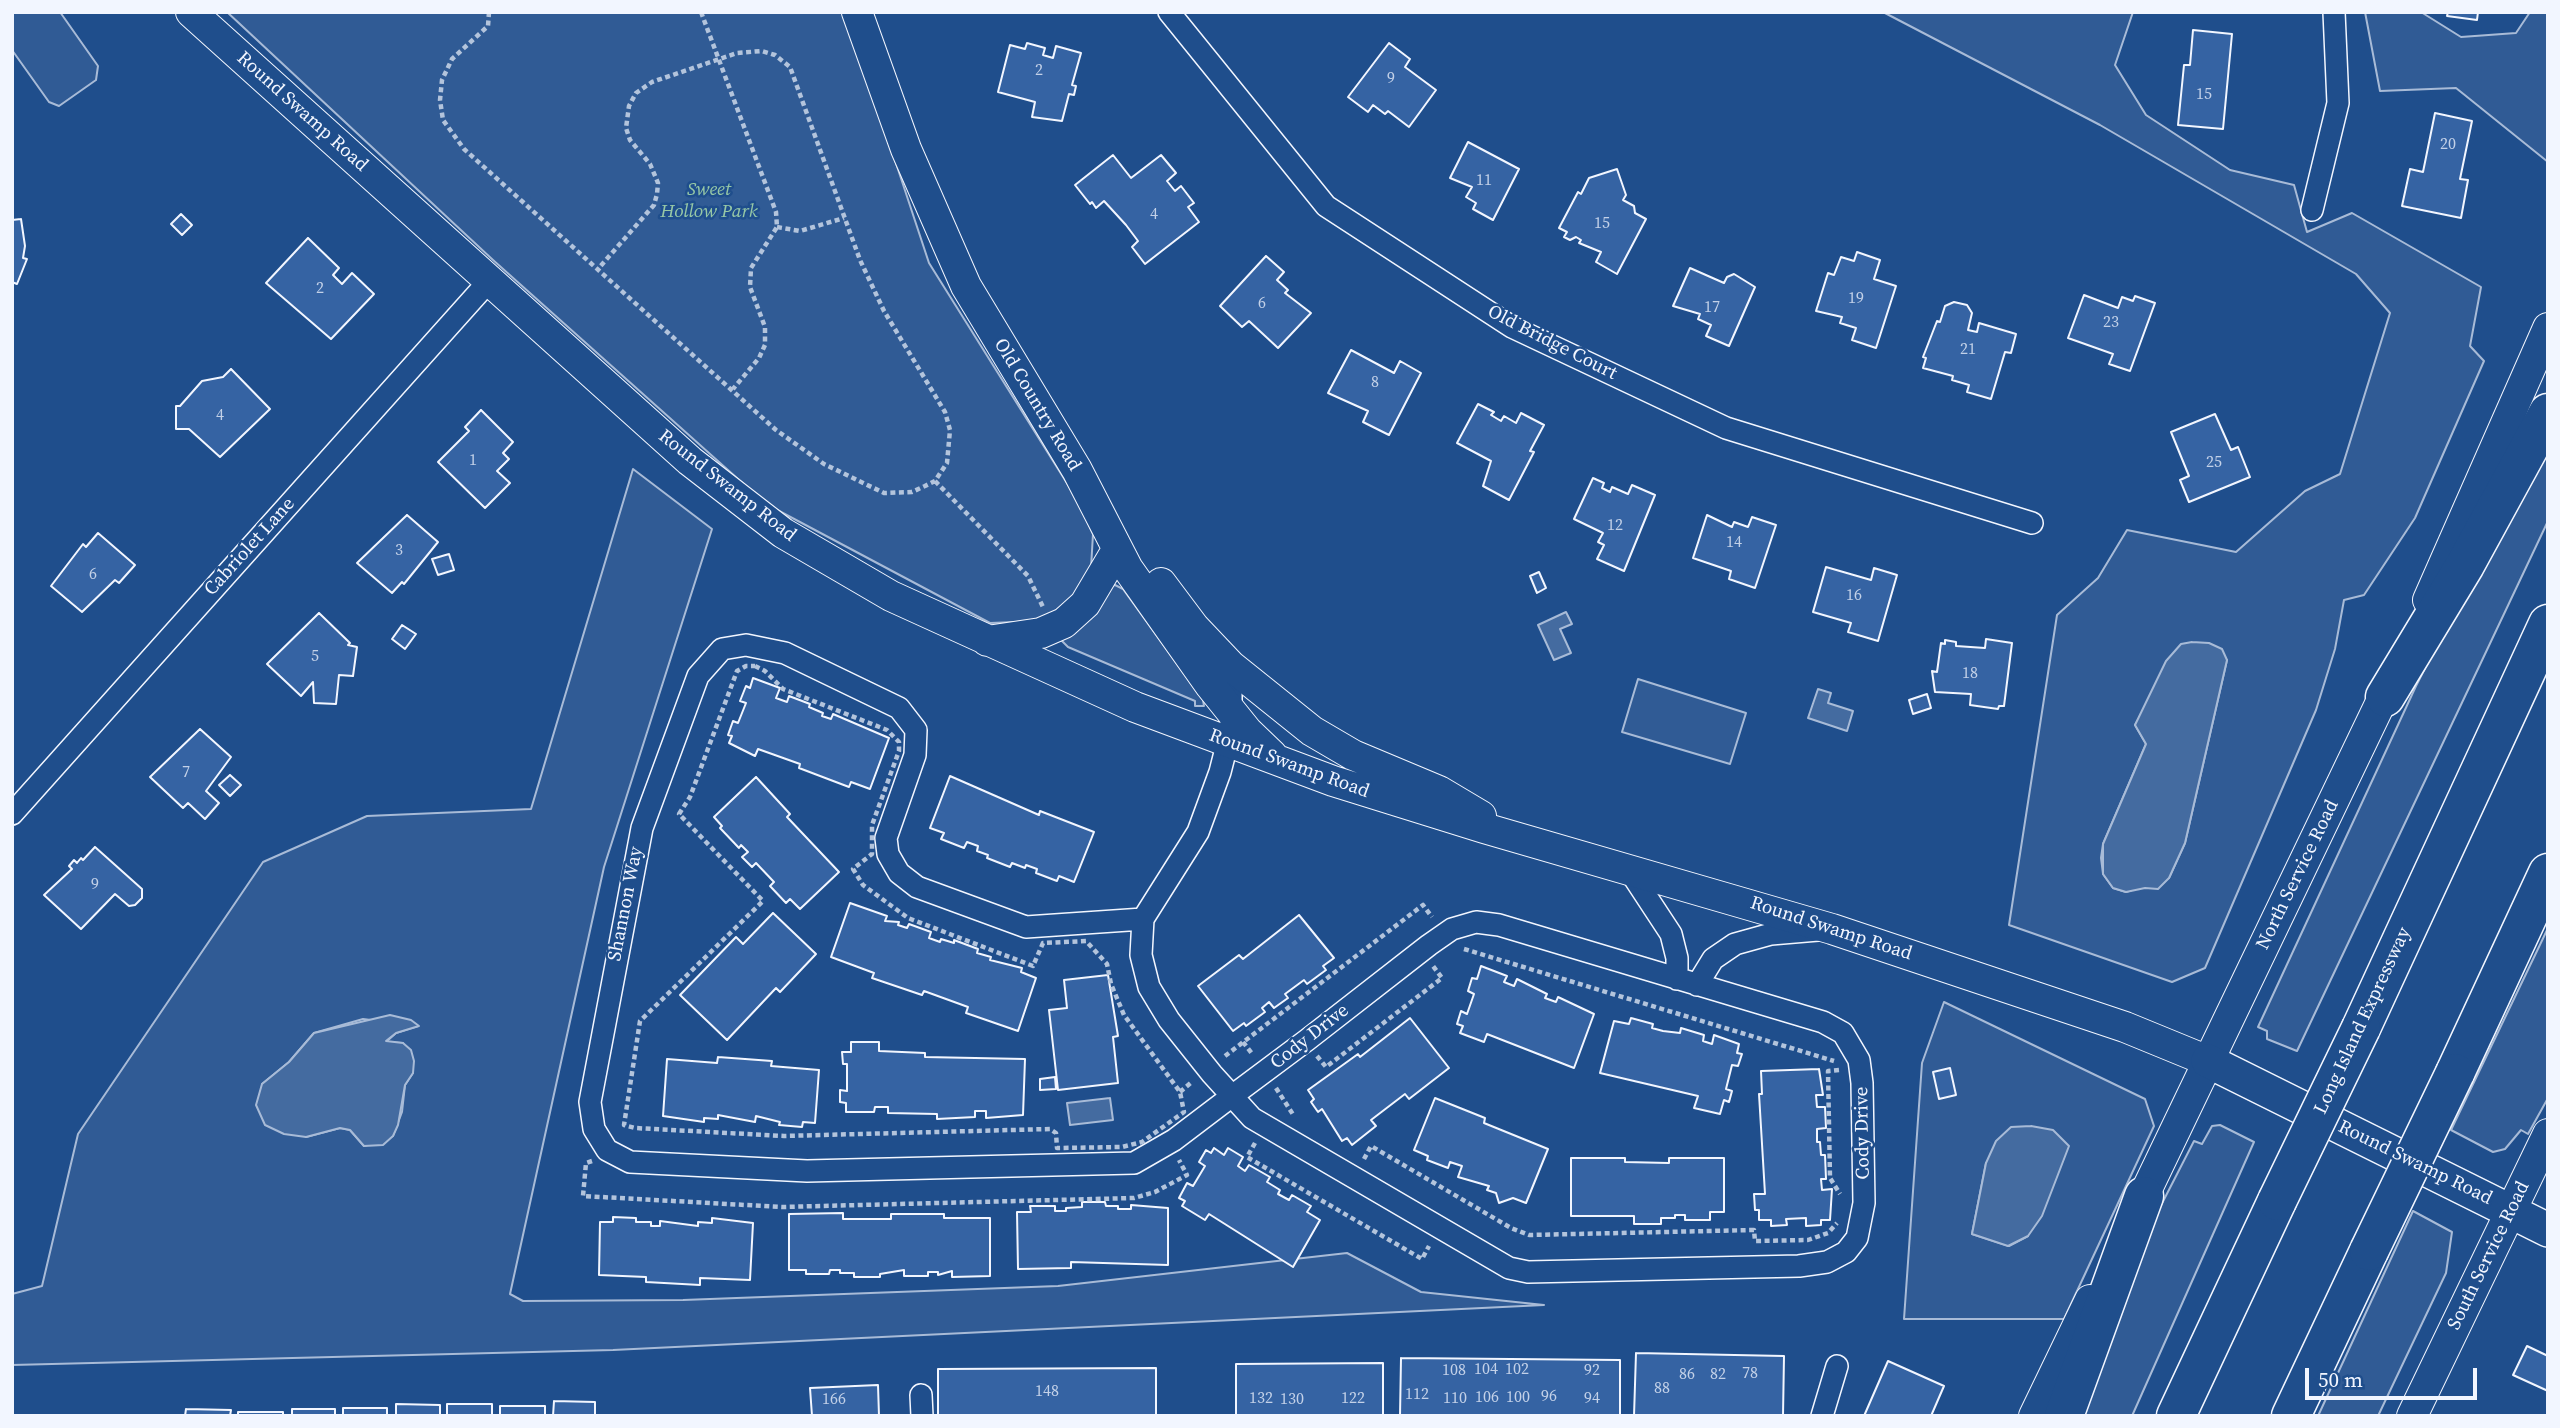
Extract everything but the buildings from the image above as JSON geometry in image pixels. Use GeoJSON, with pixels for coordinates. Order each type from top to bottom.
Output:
{"type":"FeatureCollection","features":[{"type":"Feature","properties":{"kind":"highway"},"geometry":{"type":"LineString","coordinates":[[2385,697],[2465,565],[2548,413]]}},
{"type":"Feature","properties":{"kind":"highway","name":"Long Island Expressway"},"geometry":{"type":"LineString","coordinates":[[2176,1416],[2361,1028],[2548,624]]}},
{"type":"Feature","properties":{"kind":"highway"},"geometry":{"type":"LineString","coordinates":[[2291,1416],[2548,873]]}},
{"type":"Feature","properties":{"kind":"highway"},"geometry":{"type":"LineString","coordinates":[[2064,1416],[2144,1196]]}},
{"type":"Feature","properties":{"kind":"main road","name":"Round Swamp Road"},"geometry":{"type":"LineString","coordinates":[[191,12],[690,461],[763,518],[851,575],[986,641],[1135,707],[1280,762],[1375,795],[1520,839],[1626,867],[1832,929],[2137,1031],[2208,1061],[2548,1230]]}},
{"type":"Feature","properties":{"kind":"main road","name":"Old Country Road"},"geometry":{"type":"LineString","coordinates":[[857,12],[911,162],[966,286],[1077,470],[1117,550],[1162,618],[1232,713],[1280,762]]}},
{"type":"Feature","properties":{"kind":"main road","name":"North Service Road"},"geometry":{"type":"LineString","coordinates":[[2034,1416],[2144,1196],[2385,697],[2548,328]]}},
{"type":"Feature","properties":{"kind":"main road"},"geometry":{"type":"LineString","coordinates":[[1077,470],[1129,535],[1194,627],[1231,666],[1332,743],[1377,767],[1439,791],[1520,839]]}},
{"type":"Feature","properties":{"kind":"main road"},"geometry":{"type":"LineString","coordinates":[[986,641],[1041,633],[1064,623],[1086,604],[1117,550]]}},
{"type":"Feature","properties":{"kind":"main road","name":"South Service Road"},"geometry":{"type":"LineString","coordinates":[[2412,1416],[2548,1134]]}},
{"type":"Feature","properties":{"kind":"street","name":"Old Bridge Court"},"geometry":{"type":"LineString","coordinates":[[1169,12],[1325,206],[1512,327],[1726,428],[2032,523]]}},
{"type":"Feature","properties":{"kind":"street"},"geometry":{"type":"LineString","coordinates":[[2312,209],[2338,103],[2334,12]]}},
{"type":"Feature","properties":{"kind":"street","name":"Cabriolet Lane"},"geometry":{"type":"LineString","coordinates":[[12,814],[489,281]]}},
{"type":"Feature","properties":{"kind":"street","name":"Shannon Way"},"geometry":{"type":"LineString","coordinates":[[607,1150],[594,1129],[590,1102],[634,862],[642,828],[698,676],[722,649],[746,645],[785,653],[899,708],[916,730],[915,755],[886,838],[888,854],[899,873],[918,887],[1026,927],[1143,919]]}},
{"type":"Feature","properties":{"kind":"street","name":"Cody Drive"},"geometry":{"type":"LineString","coordinates":[[1231,666],[1232,713],[1229,743],[1198,832],[1143,919],[1141,955],[1149,987],[1168,1020],[1208,1069],[1232,1096],[1252,1118],[1509,1268],[1528,1272],[1799,1266],[1827,1262],[1846,1252],[1857,1238],[1862,1221],[1862,1083],[1859,1060],[1853,1045],[1843,1032],[1823,1022],[1499,925],[1476,922],[1452,929],[1232,1096]]}},
{"type":"Feature","properties":{"kind":"street"},"geometry":{"type":"LineString","coordinates":[[1626,867],[1671,934],[1687,982],[1735,944],[1771,934],[1832,929]]}},
{"type":"Feature","properties":{"kind":"street"},"geometry":{"type":"LineString","coordinates":[[607,1150],[630,1162],[807,1171],[1118,1165],[1150,1156],[1232,1096]]}},
{"type":"Feature","properties":{"kind":"street"},"geometry":{"type":"LineString","coordinates":[[1822,1416],[1837,1366]]}},
{"type":"Feature","properties":{"kind":"path"},"geometry":{"type":"LineString","coordinates":[[489,12],[488,26],[452,59],[442,80],[440,100],[443,120],[464,149],[776,430],[824,464],[884,493],[912,492],[935,481],[947,463],[950,430],[945,412],[884,311],[860,260],[790,67],[782,60],[762,51],[750,50],[652,82],[636,93],[629,106],[626,128],[630,140],[650,164],[658,183],[657,194],[654,205],[598,269]]}},
{"type":"Feature","properties":{"kind":"path"},"geometry":{"type":"LineString","coordinates":[[701,12],[776,212],[777,227],[751,268],[750,287],[765,327],[765,345],[759,358],[733,389]]}},
{"type":"Feature","properties":{"kind":"path"},"geometry":{"type":"LineString","coordinates":[[777,227],[800,231],[844,218]]}},
{"type":"Feature","properties":{"kind":"path"},"geometry":{"type":"LineString","coordinates":[[935,481],[1028,576],[1049,619]]}},
{"type":"Feature","properties":{"kind":"path"},"geometry":{"type":"LineString","coordinates":[[746,666],[765,671],[783,689],[887,730],[899,741],[899,751],[872,825],[872,855],[853,869],[863,885],[908,918],[1032,966],[1044,943],[1086,941],[1107,964],[1111,984],[1124,1015],[1181,1092],[1184,1112],[1142,1142],[1122,1147],[1057,1147],[1056,1133],[1050,1129],[784,1136],[628,1127],[623,1116],[640,1021],[764,901],[679,814],[690,797],[737,671],[746,666]]}},
{"type":"Feature","properties":{"kind":"path"},"geometry":{"type":"LineString","coordinates":[[1181,1092],[1423,905],[1434,920],[1443,913]]}},
{"type":"Feature","properties":{"kind":"path"},"geometry":{"type":"LineString","coordinates":[[1454,946],[1845,1065],[1844,1070],[1828,1071],[1830,1178],[1840,1193],[1841,1201]]}},
{"type":"Feature","properties":{"kind":"path"},"geometry":{"type":"LineString","coordinates":[[1310,1056],[1318,1056],[1326,1068],[1442,978],[1434,968],[1435,961]]}},
{"type":"Feature","properties":{"kind":"path"},"geometry":{"type":"LineString","coordinates":[[1243,1042],[1301,1128]]}},
{"type":"Feature","properties":{"kind":"path"},"geometry":{"type":"LineString","coordinates":[[628,1127],[607,1150],[594,1161],[586,1163],[583,1196],[782,1207],[1134,1198],[1156,1192],[1187,1175],[1179,1163],[1179,1156]]}},
{"type":"Feature","properties":{"kind":"path"},"geometry":{"type":"LineString","coordinates":[[1253,1138],[1254,1144],[1247,1157],[1422,1259],[1430,1245],[1436,1244]]}},
{"type":"Feature","properties":{"kind":"path"},"geometry":{"type":"LineString","coordinates":[[1359,1161],[1364,1159],[1371,1146],[1511,1228],[1529,1235],[1754,1230],[1755,1241],[1808,1240],[1828,1233],[1839,1219]]}},
{"type":"Feature","properties":{"kind":"shaded area"},"geometry":{"type":"Polygon","coordinates":[[[12,12],[60,12],[98,66],[96,80],[59,106],[49,102],[12,50],[12,12]]]}},
{"type":"Feature","properties":{"kind":"shaded area","name":"Sweet Hollow Park"},"geometry":{"type":"Polygon","coordinates":[[[227,12],[846,12],[929,263],[1080,504],[1093,534],[1091,568],[1070,600],[1041,621],[990,623],[766,504],[493,260],[227,12]]]}},
{"type":"Feature","properties":{"kind":"shaded area"},"geometry":{"type":"Polygon","coordinates":[[[1883,12],[2133,12],[2115,65],[2146,115],[2230,170],[2294,185],[2307,232],[2352,213],[2481,287],[2470,346],[2484,361],[2415,518],[2364,595],[2344,600],[2335,649],[2316,710],[2205,968],[2172,982],[2009,925],[2057,615],[2098,578],[2127,530],[2236,552],[2305,491],[2340,474],[2390,313],[2356,274],[2100,125],[1883,12]],[[2227,660],[2143,711],[2135,725],[2146,744],[2103,844],[2103,874],[2113,888],[2126,892],[2169,878],[2185,843],[2227,660]]]}},
{"type":"Feature","properties":{"kind":"shaded area"},"geometry":{"type":"Polygon","coordinates":[[[2365,12],[2421,12],[2461,37],[2516,33],[2530,12],[2548,12],[2548,162],[2456,88],[2380,91],[2365,12]]]}},
{"type":"Feature","properties":{"kind":"shaded area"},"geometry":{"type":"Polygon","coordinates":[[[2548,433],[2548,521],[2297,1051],[2267,1039],[2267,1031],[2258,1027],[2416,686],[2522,477],[2548,433]]]}},
{"type":"Feature","properties":{"kind":"shaded area"},"geometry":{"type":"Polygon","coordinates":[[[633,469],[712,529],[604,867],[510,1294],[523,1301],[683,1300],[1058,1286],[1347,1253],[1421,1292],[1544,1305],[613,1350],[12,1365],[12,1294],[42,1286],[78,1134],[263,862],[367,816],[531,809],[633,469]],[[363,1019],[314,1033],[289,1062],[262,1084],[306,1137],[340,1128],[350,1130],[364,1146],[393,1136],[402,1112],[405,1085],[413,1073],[403,1043],[386,1042],[396,1033],[418,1026],[363,1019]]]}},
{"type":"Feature","properties":{"kind":"shaded area"},"geometry":{"type":"Polygon","coordinates":[[[1115,585],[1123,589],[1203,700],[1204,706],[1195,706],[1195,701],[1068,647],[1060,639],[1108,586],[1115,585]]]}},
{"type":"Feature","properties":{"kind":"shaded area"},"geometry":{"type":"Polygon","coordinates":[[[1566,612],[1572,624],[1560,629],[1571,653],[1554,660],[1538,625],[1566,612]]]}},
{"type":"Feature","properties":{"kind":"shaded area"},"geometry":{"type":"Polygon","coordinates":[[[2209,643],[2222,649],[2227,660],[2185,843],[2169,878],[2158,889],[2145,888],[2126,892],[2113,888],[2103,874],[2103,844],[2146,744],[2135,725],[2166,661],[2181,644],[2209,643]]]}},
{"type":"Feature","properties":{"kind":"shaded area"},"geometry":{"type":"Polygon","coordinates":[[[1638,679],[1746,713],[1730,764],[1622,732],[1638,679]]]}},
{"type":"Feature","properties":{"kind":"shaded area"},"geometry":{"type":"Polygon","coordinates":[[[1818,689],[1831,693],[1828,703],[1853,711],[1847,731],[1808,718],[1818,689]]]}},
{"type":"Feature","properties":{"kind":"shaded area"},"geometry":{"type":"Polygon","coordinates":[[[2548,928],[2548,1098],[2528,1134],[2521,1130],[2505,1149],[2493,1152],[2451,1130],[2548,928]]]}},
{"type":"Feature","properties":{"kind":"shaded area"},"geometry":{"type":"Polygon","coordinates":[[[1944,1002],[2145,1099],[2154,1126],[2064,1319],[1904,1319],[1922,1063],[1944,1002]],[[1986,1163],[1972,1234],[2009,1246],[2028,1236],[1986,1163]]]}},
{"type":"Feature","properties":{"kind":"shaded area"},"geometry":{"type":"Polygon","coordinates":[[[390,1015],[411,1020],[419,1026],[396,1033],[386,1041],[403,1043],[411,1050],[414,1061],[413,1073],[405,1085],[398,1125],[393,1136],[383,1145],[364,1146],[350,1130],[340,1128],[306,1137],[284,1134],[265,1125],[256,1105],[262,1084],[289,1062],[314,1033],[390,1015]]]}},
{"type":"Feature","properties":{"kind":"shaded area"},"geometry":{"type":"Polygon","coordinates":[[[1110,1098],[1113,1120],[1070,1125],[1067,1103],[1110,1098]]]}},
{"type":"Feature","properties":{"kind":"shaded area"},"geometry":{"type":"Polygon","coordinates":[[[2220,1125],[2254,1142],[2132,1416],[2075,1416],[2154,1219],[2194,1141],[2202,1144],[2212,1126],[2220,1125]]]}},
{"type":"Feature","properties":{"kind":"shaded area"},"geometry":{"type":"Polygon","coordinates":[[[2031,1126],[2053,1130],[2069,1146],[2042,1216],[2028,1236],[2008,1246],[1972,1234],[1986,1163],[1996,1141],[2011,1127],[2031,1126]]]}},
{"type":"Feature","properties":{"kind":"shaded area"},"geometry":{"type":"Polygon","coordinates":[[[2413,1211],[2452,1232],[2446,1273],[2378,1416],[2318,1416],[2413,1211]]]}}]}
